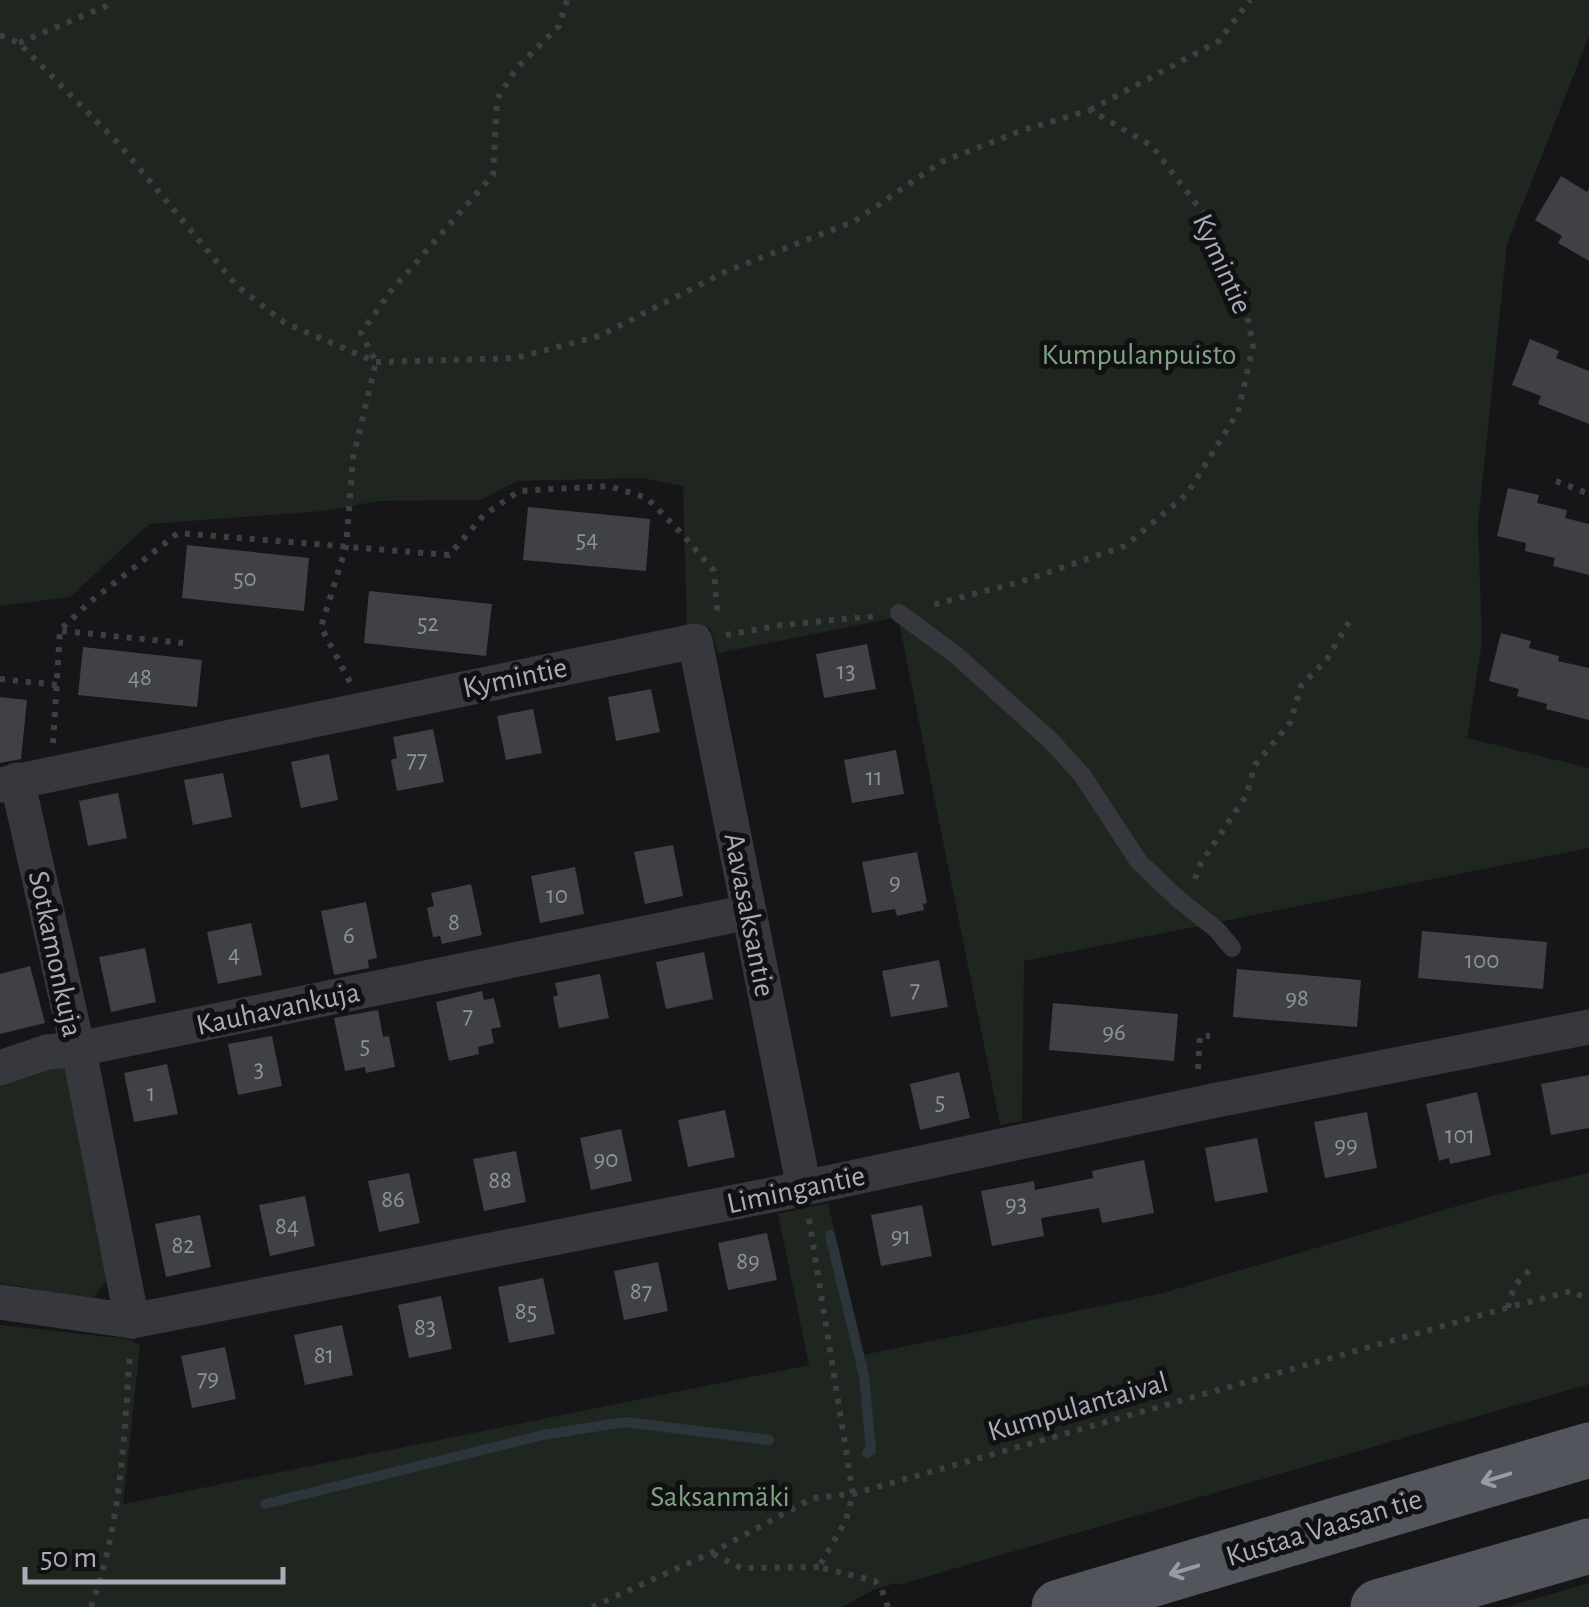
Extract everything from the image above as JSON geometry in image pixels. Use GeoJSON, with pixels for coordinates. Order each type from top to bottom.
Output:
{"type":"FeatureCollection","features":[{"type":"Feature","properties":{"kind":"main road","name":"Kustaa Vaasan tie"},"geometry":{"type":"LineString","coordinates":[[1060,1607],[1589,1450]]}},
{"type":"Feature","properties":{"kind":"main road"},"geometry":{"type":"LineString","coordinates":[[1378,1607],[1589,1546]]}},
{"type":"Feature","properties":{"kind":"street","name":"Kymintie"},"geometry":{"type":"LineString","coordinates":[[23,780],[695,641]]}},
{"type":"Feature","properties":{"kind":"street","name":"Aavasaksantie"},"geometry":{"type":"LineString","coordinates":[[695,641],[804,1188]]}},
{"type":"Feature","properties":{"kind":"street","name":"Sotkamonkuja"},"geometry":{"type":"LineString","coordinates":[[0,1068],[47,1052],[78,1050],[23,780]]}},
{"type":"Feature","properties":{"kind":"street","name":"Kauhavankuja"},"geometry":{"type":"LineString","coordinates":[[78,1050],[748,912]]}},
{"type":"Feature","properties":{"kind":"street","name":"Limingantie"},"geometry":{"type":"LineString","coordinates":[[0,1302],[132,1322],[1589,1027]]}},
{"type":"Feature","properties":{"kind":"street"},"geometry":{"type":"LineString","coordinates":[[78,1050],[132,1322]]}},
{"type":"Feature","properties":{"kind":"lane"},"geometry":{"type":"LineString","coordinates":[[899,613],[956,655],[1050,742],[1082,776],[1139,862],[1232,948]]}},
{"type":"Feature","properties":{"kind":"path"},"geometry":{"type":"LineString","coordinates":[[20,43],[112,0]]}},
{"type":"Feature","properties":{"kind":"path"},"geometry":{"type":"LineString","coordinates":[[365,709],[322,627],[346,548],[353,458],[376,362],[361,334],[390,292],[493,176],[497,99],[516,69],[559,26],[566,0]]}},
{"type":"Feature","properties":{"kind":"path"},"geometry":{"type":"LineString","coordinates":[[0,35],[20,43],[119,144],[236,286],[286,323],[376,362],[516,358],[599,336],[727,271],[854,221],[941,162],[1023,130],[1090,110],[1218,40],[1250,0]]}},
{"type":"Feature","properties":{"kind":"path","name":"Kymintie"},"geometry":{"type":"LineString","coordinates":[[695,641],[782,625],[899,613],[1020,582],[1125,546],[1186,494],[1238,412],[1253,346],[1244,300],[1210,222],[1152,146],[1090,110]]}},
{"type":"Feature","properties":{"kind":"path"},"geometry":{"type":"LineString","coordinates":[[1556,482],[1589,494]]}},
{"type":"Feature","properties":{"kind":"path"},"geometry":{"type":"LineString","coordinates":[[23,780],[57,685],[60,630],[178,533],[450,554],[484,515],[519,491],[609,486],[647,498],[714,571],[717,610],[695,641]]}},
{"type":"Feature","properties":{"kind":"path"},"geometry":{"type":"LineString","coordinates":[[1198,915],[1193,885],[1201,863],[1246,796],[1255,765],[1290,723],[1301,686],[1327,659],[1349,622]]}},
{"type":"Feature","properties":{"kind":"path"},"geometry":{"type":"LineString","coordinates":[[60,630],[183,644]]}},
{"type":"Feature","properties":{"kind":"path"},"geometry":{"type":"LineString","coordinates":[[0,679],[57,685]]}},
{"type":"Feature","properties":{"kind":"path"},"geometry":{"type":"LineString","coordinates":[[1200,1036],[1210,1036]]}},
{"type":"Feature","properties":{"kind":"path"},"geometry":{"type":"LineString","coordinates":[[804,1188],[853,1494],[846,1520],[820,1567]]}},
{"type":"Feature","properties":{"kind":"path"},"geometry":{"type":"LineString","coordinates":[[1508,1308],[1512,1290],[1522,1275],[1535,1266]]}},
{"type":"Feature","properties":{"kind":"path","name":"Kumpulantaival"},"geometry":{"type":"LineString","coordinates":[[592,1607],[712,1553],[813,1498],[853,1494],[1572,1291],[1589,1300]]}},
{"type":"Feature","properties":{"kind":"path"},"geometry":{"type":"LineString","coordinates":[[92,1607],[106,1561],[122,1473],[132,1322]]}},
{"type":"Feature","properties":{"kind":"path"},"geometry":{"type":"LineString","coordinates":[[712,1553],[741,1568],[820,1567],[875,1581],[888,1607]]}},
{"type":"Feature","properties":{"kind":"green space","name":"Kumpulanpuisto"},"geometry":{"type":"Polygon","coordinates":[[[0,0],[1589,0],[1589,36],[1507,244],[1478,524],[1482,642],[1467,738],[1589,768],[1589,848],[1024,961],[1022,1121],[1000,1125],[898,617],[718,653],[710,628],[687,632],[683,486],[643,478],[517,481],[481,500],[379,501],[323,511],[149,524],[70,597],[0,606],[0,0]]]}},
{"type":"Feature","properties":{"kind":"green space"},"geometry":{"type":"Polygon","coordinates":[[[70,1062],[111,1274],[92,1299],[0,1283],[0,1079],[70,1062]]]}},
{"type":"Feature","properties":{"kind":"green space","name":"Saksanmäki"},"geometry":{"type":"Polygon","coordinates":[[[1589,1173],[1589,1384],[896,1583],[842,1607],[0,1607],[0,1325],[127,1339],[140,1345],[123,1504],[809,1365],[778,1214],[828,1203],[863,1355],[1163,1293],[1488,1197],[1589,1173]]]}},
{"type":"Feature","properties":{"kind":"green space"},"geometry":{"type":"Polygon","coordinates":[[[1589,1583],[1589,1607],[1507,1607],[1589,1583]]]}},
{"type":"Feature","properties":{"kind":"building"},"geometry":{"type":"Polygon","coordinates":[[[1561,176],[1587,192],[1589,189],[1589,261],[1558,243],[1562,236],[1535,220],[1561,176]]]}},
{"type":"Feature","properties":{"kind":"building"},"geometry":{"type":"Polygon","coordinates":[[[1530,339],[1559,351],[1556,358],[1589,371],[1589,424],[1538,404],[1541,396],[1512,385],[1530,339]]]}},
{"type":"Feature","properties":{"kind":"building"},"geometry":{"type":"Polygon","coordinates":[[[1508,488],[1539,495],[1537,503],[1567,510],[1565,518],[1589,524],[1589,575],[1553,566],[1555,558],[1525,551],[1526,543],[1497,536],[1508,488]]]}},
{"type":"Feature","properties":{"kind":"building"},"geometry":{"type":"Polygon","coordinates":[[[528,507],[650,519],[646,571],[523,560],[528,507]]]}},
{"type":"Feature","properties":{"kind":"building"},"geometry":{"type":"Polygon","coordinates":[[[187,545],[309,558],[304,611],[182,598],[187,545]]]}},
{"type":"Feature","properties":{"kind":"building"},"geometry":{"type":"Polygon","coordinates":[[[369,591],[492,604],[486,656],[364,643],[369,591]]]}},
{"type":"Feature","properties":{"kind":"building"},"geometry":{"type":"Polygon","coordinates":[[[1501,633],[1531,641],[1529,648],[1559,656],[1558,661],[1589,668],[1589,720],[1546,709],[1547,704],[1517,696],[1519,689],[1489,681],[1501,633]]]}},
{"type":"Feature","properties":{"kind":"building"},"geometry":{"type":"Polygon","coordinates":[[[867,644],[876,689],[824,698],[816,654],[867,644]]]}},
{"type":"Feature","properties":{"kind":"building"},"geometry":{"type":"Polygon","coordinates":[[[83,647],[202,660],[197,707],[78,695],[83,647]]]}},
{"type":"Feature","properties":{"kind":"building"},"geometry":{"type":"Polygon","coordinates":[[[651,689],[660,732],[616,741],[608,697],[651,689]]]}},
{"type":"Feature","properties":{"kind":"building"},"geometry":{"type":"Polygon","coordinates":[[[0,697],[27,700],[21,759],[0,763],[0,697]]]}},
{"type":"Feature","properties":{"kind":"building"},"geometry":{"type":"Polygon","coordinates":[[[533,709],[542,753],[506,760],[497,716],[533,709]]]}},
{"type":"Feature","properties":{"kind":"building"},"geometry":{"type":"Polygon","coordinates":[[[433,729],[444,782],[397,791],[391,760],[397,758],[393,737],[433,729]]]}},
{"type":"Feature","properties":{"kind":"building"},"geometry":{"type":"Polygon","coordinates":[[[896,750],[904,794],[852,803],[844,760],[896,750]]]}},
{"type":"Feature","properties":{"kind":"building"},"geometry":{"type":"Polygon","coordinates":[[[329,754],[338,800],[301,808],[291,762],[329,754]]]}},
{"type":"Feature","properties":{"kind":"building"},"geometry":{"type":"Polygon","coordinates":[[[223,773],[232,817],[193,825],[184,780],[223,773]]]}},
{"type":"Feature","properties":{"kind":"building"},"geometry":{"type":"Polygon","coordinates":[[[118,793],[127,838],[88,846],[79,801],[118,793]]]}},
{"type":"Feature","properties":{"kind":"building"},"geometry":{"type":"Polygon","coordinates":[[[673,845],[683,896],[645,904],[634,852],[673,845]]]}},
{"type":"Feature","properties":{"kind":"building"},"geometry":{"type":"Polygon","coordinates":[[[917,852],[927,903],[923,904],[924,910],[897,916],[895,909],[872,913],[862,862],[917,852]]]}},
{"type":"Feature","properties":{"kind":"building"},"geometry":{"type":"Polygon","coordinates":[[[575,867],[584,914],[540,923],[531,876],[575,867]]]}},
{"type":"Feature","properties":{"kind":"building"},"geometry":{"type":"Polygon","coordinates":[[[471,884],[482,935],[442,944],[440,936],[433,937],[427,908],[434,906],[431,893],[471,884]]]}},
{"type":"Feature","properties":{"kind":"building"},"geometry":{"type":"Polygon","coordinates":[[[366,902],[377,958],[368,960],[369,968],[334,975],[321,911],[366,902]]]}},
{"type":"Feature","properties":{"kind":"building"},"geometry":{"type":"Polygon","coordinates":[[[251,923],[262,975],[218,984],[207,932],[251,923]]]}},
{"type":"Feature","properties":{"kind":"building"},"geometry":{"type":"Polygon","coordinates":[[[1422,931],[1547,942],[1543,989],[1418,978],[1422,931]]]}},
{"type":"Feature","properties":{"kind":"building"},"geometry":{"type":"Polygon","coordinates":[[[145,948],[156,1002],[111,1012],[99,957],[145,948]]]}},
{"type":"Feature","properties":{"kind":"building"},"geometry":{"type":"Polygon","coordinates":[[[704,952],[713,999],[666,1009],[656,962],[704,952]]]}},
{"type":"Feature","properties":{"kind":"building"},"geometry":{"type":"Polygon","coordinates":[[[939,960],[948,1007],[891,1017],[882,971],[939,960]]]}},
{"type":"Feature","properties":{"kind":"building"},"geometry":{"type":"Polygon","coordinates":[[[30,966],[45,1023],[0,1034],[0,974],[30,966]]]}},
{"type":"Feature","properties":{"kind":"building"},"geometry":{"type":"Polygon","coordinates":[[[1237,969],[1361,980],[1357,1027],[1233,1017],[1237,969]]]}},
{"type":"Feature","properties":{"kind":"building"},"geometry":{"type":"Polygon","coordinates":[[[600,974],[609,1018],[559,1028],[553,997],[558,995],[555,983],[600,974]]]}},
{"type":"Feature","properties":{"kind":"building"},"geometry":{"type":"Polygon","coordinates":[[[482,991],[484,1000],[494,998],[501,1027],[491,1029],[494,1043],[478,1047],[479,1054],[449,1061],[436,1002],[482,991]]]}},
{"type":"Feature","properties":{"kind":"building"},"geometry":{"type":"Polygon","coordinates":[[[1053,1003],[1178,1014],[1174,1061],[1049,1050],[1053,1003]]]}},
{"type":"Feature","properties":{"kind":"building"},"geometry":{"type":"Polygon","coordinates":[[[378,1010],[383,1037],[389,1036],[395,1067],[366,1073],[365,1067],[345,1071],[334,1018],[378,1010]]]}},
{"type":"Feature","properties":{"kind":"building"},"geometry":{"type":"Polygon","coordinates":[[[272,1036],[282,1086],[238,1095],[228,1044],[272,1036]]]}},
{"type":"Feature","properties":{"kind":"building"},"geometry":{"type":"Polygon","coordinates":[[[167,1064],[178,1114],[134,1122],[124,1073],[167,1064]]]}},
{"type":"Feature","properties":{"kind":"building"},"geometry":{"type":"Polygon","coordinates":[[[959,1072],[970,1118],[920,1130],[910,1084],[959,1072]]]}},
{"type":"Feature","properties":{"kind":"building"},"geometry":{"type":"Polygon","coordinates":[[[1589,1075],[1589,1128],[1551,1135],[1541,1084],[1589,1075]]]}},
{"type":"Feature","properties":{"kind":"building"},"geometry":{"type":"Polygon","coordinates":[[[1477,1092],[1491,1155],[1450,1164],[1449,1158],[1439,1161],[1426,1104],[1477,1092]]]}},
{"type":"Feature","properties":{"kind":"building"},"geometry":{"type":"Polygon","coordinates":[[[725,1110],[735,1157],[688,1167],[678,1120],[725,1110]]]}},
{"type":"Feature","properties":{"kind":"building"},"geometry":{"type":"Polygon","coordinates":[[[1367,1112],[1377,1168],[1325,1178],[1314,1122],[1367,1112]]]}},
{"type":"Feature","properties":{"kind":"building"},"geometry":{"type":"Polygon","coordinates":[[[621,1129],[632,1181],[591,1190],[580,1138],[621,1129]]]}},
{"type":"Feature","properties":{"kind":"building"},"geometry":{"type":"Polygon","coordinates":[[[1257,1138],[1268,1192],[1215,1202],[1205,1148],[1257,1138]]]}},
{"type":"Feature","properties":{"kind":"building"},"geometry":{"type":"Polygon","coordinates":[[[516,1151],[526,1202],[484,1211],[473,1159],[516,1151]]]}},
{"type":"Feature","properties":{"kind":"building"},"geometry":{"type":"Polygon","coordinates":[[[1144,1160],[1154,1213],[1102,1223],[1099,1208],[1041,1218],[1044,1236],[992,1246],[981,1191],[1034,1181],[1035,1190],[1093,1178],[1092,1171],[1144,1160]]]}},
{"type":"Feature","properties":{"kind":"building"},"geometry":{"type":"Polygon","coordinates":[[[409,1173],[420,1223],[379,1232],[368,1181],[409,1173]]]}},
{"type":"Feature","properties":{"kind":"building"},"geometry":{"type":"Polygon","coordinates":[[[305,1196],[315,1246],[270,1256],[259,1205],[305,1196]]]}},
{"type":"Feature","properties":{"kind":"building"},"geometry":{"type":"Polygon","coordinates":[[[922,1205],[932,1256],[881,1266],[871,1215],[922,1205]]]}},
{"type":"Feature","properties":{"kind":"building"},"geometry":{"type":"Polygon","coordinates":[[[200,1215],[211,1267],[166,1277],[155,1224],[200,1215]]]}},
{"type":"Feature","properties":{"kind":"building"},"geometry":{"type":"Polygon","coordinates":[[[767,1233],[777,1280],[728,1290],[718,1243],[767,1233]]]}},
{"type":"Feature","properties":{"kind":"building"},"geometry":{"type":"Polygon","coordinates":[[[658,1262],[668,1311],[624,1320],[614,1271],[658,1262]]]}},
{"type":"Feature","properties":{"kind":"building"},"geometry":{"type":"Polygon","coordinates":[[[543,1278],[555,1334],[509,1343],[498,1287],[543,1278]]]}},
{"type":"Feature","properties":{"kind":"building"},"geometry":{"type":"Polygon","coordinates":[[[441,1296],[452,1349],[409,1358],[398,1305],[441,1296]]]}},
{"type":"Feature","properties":{"kind":"building"},"geometry":{"type":"Polygon","coordinates":[[[342,1325],[353,1375],[305,1385],[294,1335],[342,1325]]]}},
{"type":"Feature","properties":{"kind":"building"},"geometry":{"type":"Polygon","coordinates":[[[225,1347],[236,1399],[192,1408],[181,1356],[225,1347]]]}},
{"type":"Feature","properties":{"kind":"waterway"},"geometry":{"type":"LineString","coordinates":[[830,1235],[864,1376],[871,1451],[867,1453]]}},
{"type":"Feature","properties":{"kind":"waterway"},"geometry":{"type":"LineString","coordinates":[[265,1504],[543,1435],[625,1422],[769,1440]]}}]}
